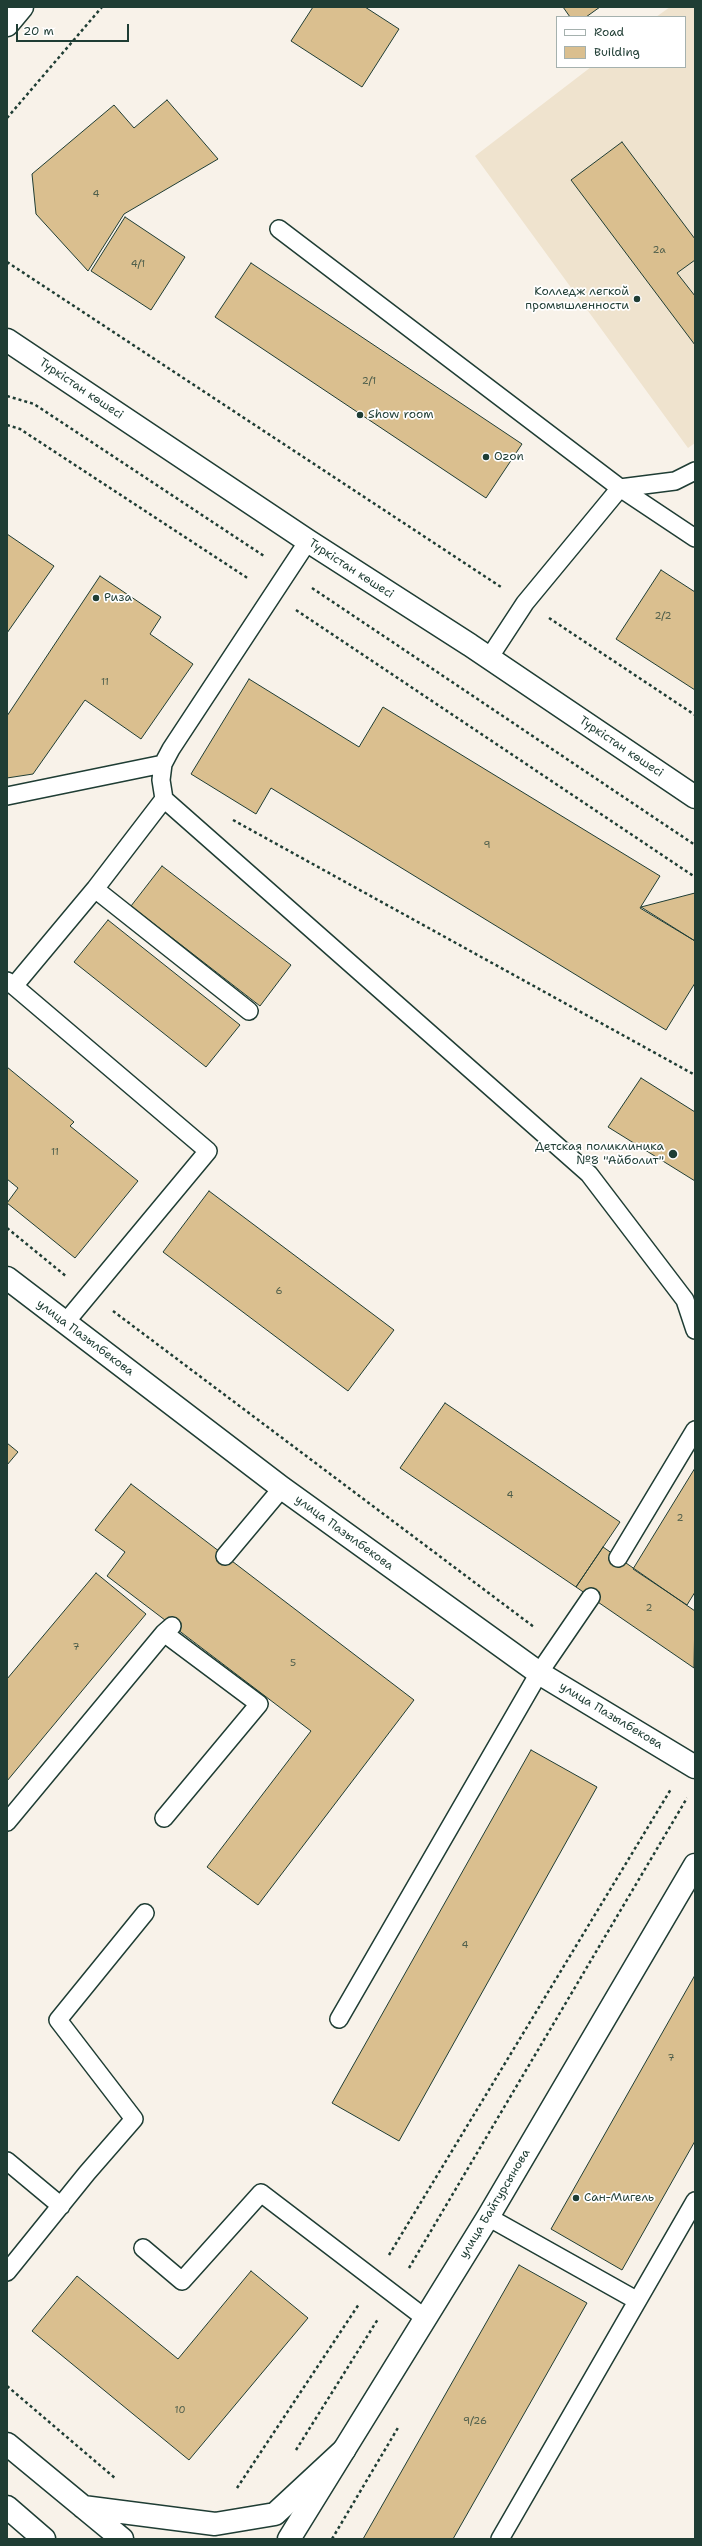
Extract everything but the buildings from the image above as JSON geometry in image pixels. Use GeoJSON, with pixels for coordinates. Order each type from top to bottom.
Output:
{"type":"FeatureCollection","features":[{"type":"Feature","properties":{"kind":"street"},"geometry":{"type":"LineString","coordinates":[[7,25],[22,7]]}},
{"type":"Feature","properties":{"kind":"street","name":"Түркістан көшесі"},"geometry":{"type":"LineString","coordinates":[[10,344],[308,541],[490,658],[695,797]]}},
{"type":"Feature","properties":{"kind":"street","name":"улица Пазылбекова"},"geometry":{"type":"LineString","coordinates":[[7,1278],[282,1488],[539,1673],[691,1764]]}},
{"type":"Feature","properties":{"kind":"street","name":"улица Байтурсынова"},"geometry":{"type":"LineString","coordinates":[[289,2539],[689,1888],[695,1865]]}},
{"type":"Feature","properties":{"kind":"street"},"geometry":{"type":"LineString","coordinates":[[7,2444],[122,2539]]}},
{"type":"Feature","properties":{"kind":"street"},"geometry":{"type":"LineString","coordinates":[[83,2507],[215,2524],[275,2514],[344,2450]]}},
{"type":"Feature","properties":{"kind":"street"},"geometry":{"type":"LineString","coordinates":[[7,2507],[44,2539]]}},
{"type":"Feature","properties":{"kind":"lane"},"geometry":{"type":"LineString","coordinates":[[279,229],[620,488],[695,538]]}},
{"type":"Feature","properties":{"kind":"lane"},"geometry":{"type":"LineString","coordinates":[[490,658],[525,603],[620,488],[675,481],[695,470]]}},
{"type":"Feature","properties":{"kind":"lane"},"geometry":{"type":"LineString","coordinates":[[308,541],[272,594],[163,764],[161,780],[164,799],[589,1174],[685,1300],[695,1330]]}},
{"type":"Feature","properties":{"kind":"lane"},"geometry":{"type":"LineString","coordinates":[[7,796],[163,764]]}},
{"type":"Feature","properties":{"kind":"lane"},"geometry":{"type":"LineString","coordinates":[[65,1323],[208,1151],[11,984],[95,890],[164,799]]}},
{"type":"Feature","properties":{"kind":"lane"},"geometry":{"type":"LineString","coordinates":[[95,890],[249,1011]]}},
{"type":"Feature","properties":{"kind":"lane"},"geometry":{"type":"LineString","coordinates":[[618,1558],[695,1430]]}},
{"type":"Feature","properties":{"kind":"lane"},"geometry":{"type":"LineString","coordinates":[[226,1556],[282,1488]]}},
{"type":"Feature","properties":{"kind":"lane"},"geometry":{"type":"LineString","coordinates":[[339,2019],[539,1673],[591,1598]]}},
{"type":"Feature","properties":{"kind":"lane"},"geometry":{"type":"LineString","coordinates":[[7,1822],[168,1629],[259,1704],[164,1818]]}},
{"type":"Feature","properties":{"kind":"lane"},"geometry":{"type":"LineString","coordinates":[[7,2272],[60,2206],[134,2119],[58,2020],[145,1913]]}},
{"type":"Feature","properties":{"kind":"lane"},"geometry":{"type":"LineString","coordinates":[[7,2161],[60,2206]]}},
{"type":"Feature","properties":{"kind":"lane"},"geometry":{"type":"LineString","coordinates":[[143,2248],[182,2281],[261,2192],[393,2295],[425,2318]]}},
{"type":"Feature","properties":{"kind":"lane"},"geometry":{"type":"LineString","coordinates":[[500,2539],[636,2300],[695,2201]]}},
{"type":"Feature","properties":{"kind":"lane"},"geometry":{"type":"LineString","coordinates":[[488,2217],[636,2300]]}},
{"type":"Feature","properties":{"kind":"path"},"geometry":{"type":"LineString","coordinates":[[7,118],[102,7]]}},
{"type":"Feature","properties":{"kind":"path"},"geometry":{"type":"LineString","coordinates":[[7,262],[695,715]]}},
{"type":"Feature","properties":{"kind":"path"},"geometry":{"type":"LineString","coordinates":[[7,396],[34,404],[287,571],[695,845]]}},
{"type":"Feature","properties":{"kind":"path"},"geometry":{"type":"LineString","coordinates":[[7,425],[20,429],[272,594],[695,877]]}},
{"type":"Feature","properties":{"kind":"path"},"geometry":{"type":"LineString","coordinates":[[230,818],[695,1075]]}},
{"type":"Feature","properties":{"kind":"path"},"geometry":{"type":"LineString","coordinates":[[7,1228],[89,1294],[558,1645]]}},
{"type":"Feature","properties":{"kind":"path"},"geometry":{"type":"LineString","coordinates":[[235,2492],[375,2280],[691,1764]]}},
{"type":"Feature","properties":{"kind":"path"},"geometry":{"type":"LineString","coordinates":[[294,2452],[393,2295],[691,1792]]}},
{"type":"Feature","properties":{"kind":"path"},"geometry":{"type":"LineString","coordinates":[[7,2386],[121,2483]]}},
{"type":"Feature","properties":{"kind":"shaded area","name":"Колледж легкой промышленности"},"geometry":{"type":"Polygon","coordinates":[[[670,7],[695,7],[695,443],[688,448],[475,156],[590,68],[686,68],[686,16],[657,16],[670,7]]]}},
{"type":"Feature","properties":{"kind":"place","name":"Колледж легкой промышленности"},"geometry":{"type":"Point","coordinates":[637,299]}},
{"type":"Feature","properties":{"kind":"place","name":"Show room"},"geometry":{"type":"Point","coordinates":[360,415]}},
{"type":"Feature","properties":{"kind":"place","name":"Ozon"},"geometry":{"type":"Point","coordinates":[486,457]}},
{"type":"Feature","properties":{"kind":"place","name":"Риза"},"geometry":{"type":"Point","coordinates":[96,598]}},
{"type":"Feature","properties":{"kind":"place","name":"Детская поликлиника №8 \"Айболит\""},"geometry":{"type":"Point","coordinates":[673,1154]}},
{"type":"Feature","properties":{"kind":"place","name":"Сан-Мигель"},"geometry":{"type":"Point","coordinates":[576,2198]}}]}
